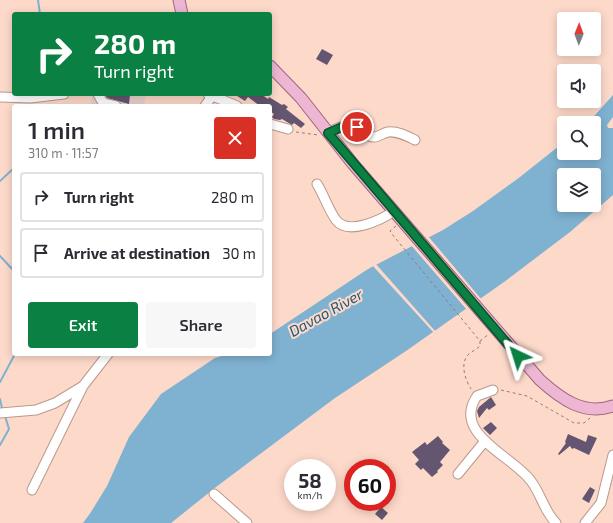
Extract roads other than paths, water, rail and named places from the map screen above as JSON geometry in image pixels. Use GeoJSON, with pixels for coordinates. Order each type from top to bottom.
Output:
{"type":"FeatureCollection","features":[{"type":"Feature","properties":{"kind":"main road"},"geometry":{"type":"LineString","coordinates":[[179,0],[182,12]]}},
{"type":"Feature","properties":{"kind":"main road"},"geometry":{"type":"LineString","coordinates":[[272,68],[301,98],[328,133],[394,211],[540,380],[565,401],[582,408],[595,409],[613,406]]}},
{"type":"Feature","properties":{"kind":"street"},"geometry":{"type":"LineString","coordinates":[[0,97],[38,98],[51,96]]}},
{"type":"Feature","properties":{"kind":"street"},"geometry":{"type":"LineString","coordinates":[[99,96],[103,103],[107,104]]}},
{"type":"Feature","properties":{"kind":"street"},"geometry":{"type":"LineString","coordinates":[[212,96],[232,104]]}},
{"type":"Feature","properties":{"kind":"street"},"geometry":{"type":"LineString","coordinates":[[272,125],[288,129]]}},
{"type":"Feature","properties":{"kind":"street"},"geometry":{"type":"LineString","coordinates":[[328,133],[335,129],[350,126],[357,127],[368,135],[374,137],[389,132],[397,133],[415,140]]}},
{"type":"Feature","properties":{"kind":"street"},"geometry":{"type":"LineString","coordinates":[[317,184],[332,213],[340,224],[346,226],[364,225],[379,220],[394,211]]}},
{"type":"Feature","properties":{"kind":"street"},"geometry":{"type":"LineString","coordinates":[[32,490],[83,386],[106,356]]}},
{"type":"Feature","properties":{"kind":"street"},"geometry":{"type":"LineString","coordinates":[[0,413],[42,408],[55,403],[83,386]]}},
{"type":"Feature","properties":{"kind":"street"},"geometry":{"type":"LineString","coordinates":[[493,390],[477,396],[471,409],[472,422],[485,441],[531,480],[546,510],[556,523]]}},
{"type":"Feature","properties":{"kind":"street"},"geometry":{"type":"LineString","coordinates":[[458,474],[485,441]]}},
{"type":"Feature","properties":{"kind":"street"},"geometry":{"type":"LineString","coordinates":[[585,523],[601,503],[613,455]]}},
{"type":"Feature","properties":{"kind":"street"},"geometry":{"type":"LineString","coordinates":[[214,494],[248,523]]}},
{"type":"Feature","properties":{"kind":"water","name":"Davao River"},"geometry":{"type":"Polygon","coordinates":[[[613,95],[613,117],[607,125],[608,128],[613,128],[613,195],[601,205],[601,168],[557,168],[557,212],[593,212],[570,232],[504,282],[406,351],[335,398],[216,487],[171,523],[83,523],[107,486],[129,437],[161,394],[215,358],[222,356],[272,356],[272,333],[368,269],[443,230],[473,211],[557,148],[557,160],[601,160],[601,116],[594,116],[613,95]]]}},
{"type":"Feature","properties":{"kind":"waterway"},"geometry":{"type":"LineString","coordinates":[[38,0],[40,12]]}},
{"type":"Feature","properties":{"kind":"waterway"},"geometry":{"type":"LineString","coordinates":[[0,181],[12,170]]}},
{"type":"Feature","properties":{"kind":"waterway"},"geometry":{"type":"LineString","coordinates":[[0,256],[12,269]]}},
{"type":"Feature","properties":{"kind":"waterway"},"geometry":{"type":"LineString","coordinates":[[0,382],[14,356]]}},
{"type":"Feature","properties":{"kind":"waterway"},"geometry":{"type":"LineString","coordinates":[[0,399],[2,408]]}},
{"type":"Feature","properties":{"kind":"waterway"},"geometry":{"type":"LineString","coordinates":[[0,445],[9,429],[5,416]]}}]}
